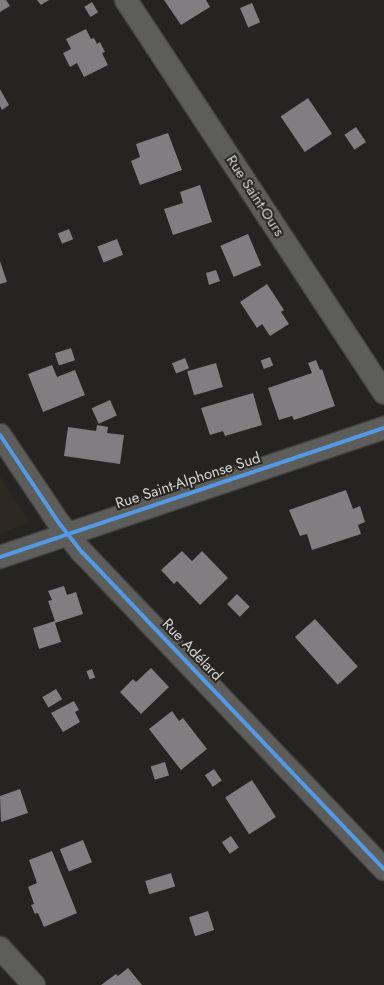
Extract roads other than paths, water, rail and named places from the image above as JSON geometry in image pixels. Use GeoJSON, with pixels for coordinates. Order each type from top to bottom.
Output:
{"type":"FeatureCollection","features":[{"type":"Feature","properties":{"kind":"street","name":"Rue Saint-Ours"},"geometry":{"type":"LineString","coordinates":[[126,0],[384,392]]}},
{"type":"Feature","properties":{"kind":"street","name":"Rue Saint-Alphonse Sud"},"geometry":{"type":"LineString","coordinates":[[0,557],[384,428]]}},
{"type":"Feature","properties":{"kind":"street","name":"Rue Adélard"},"geometry":{"type":"LineString","coordinates":[[0,435],[67,534],[384,869]]}},
{"type":"Feature","properties":{"kind":"street"},"geometry":{"type":"LineString","coordinates":[[0,948],[34,985]]}}]}
